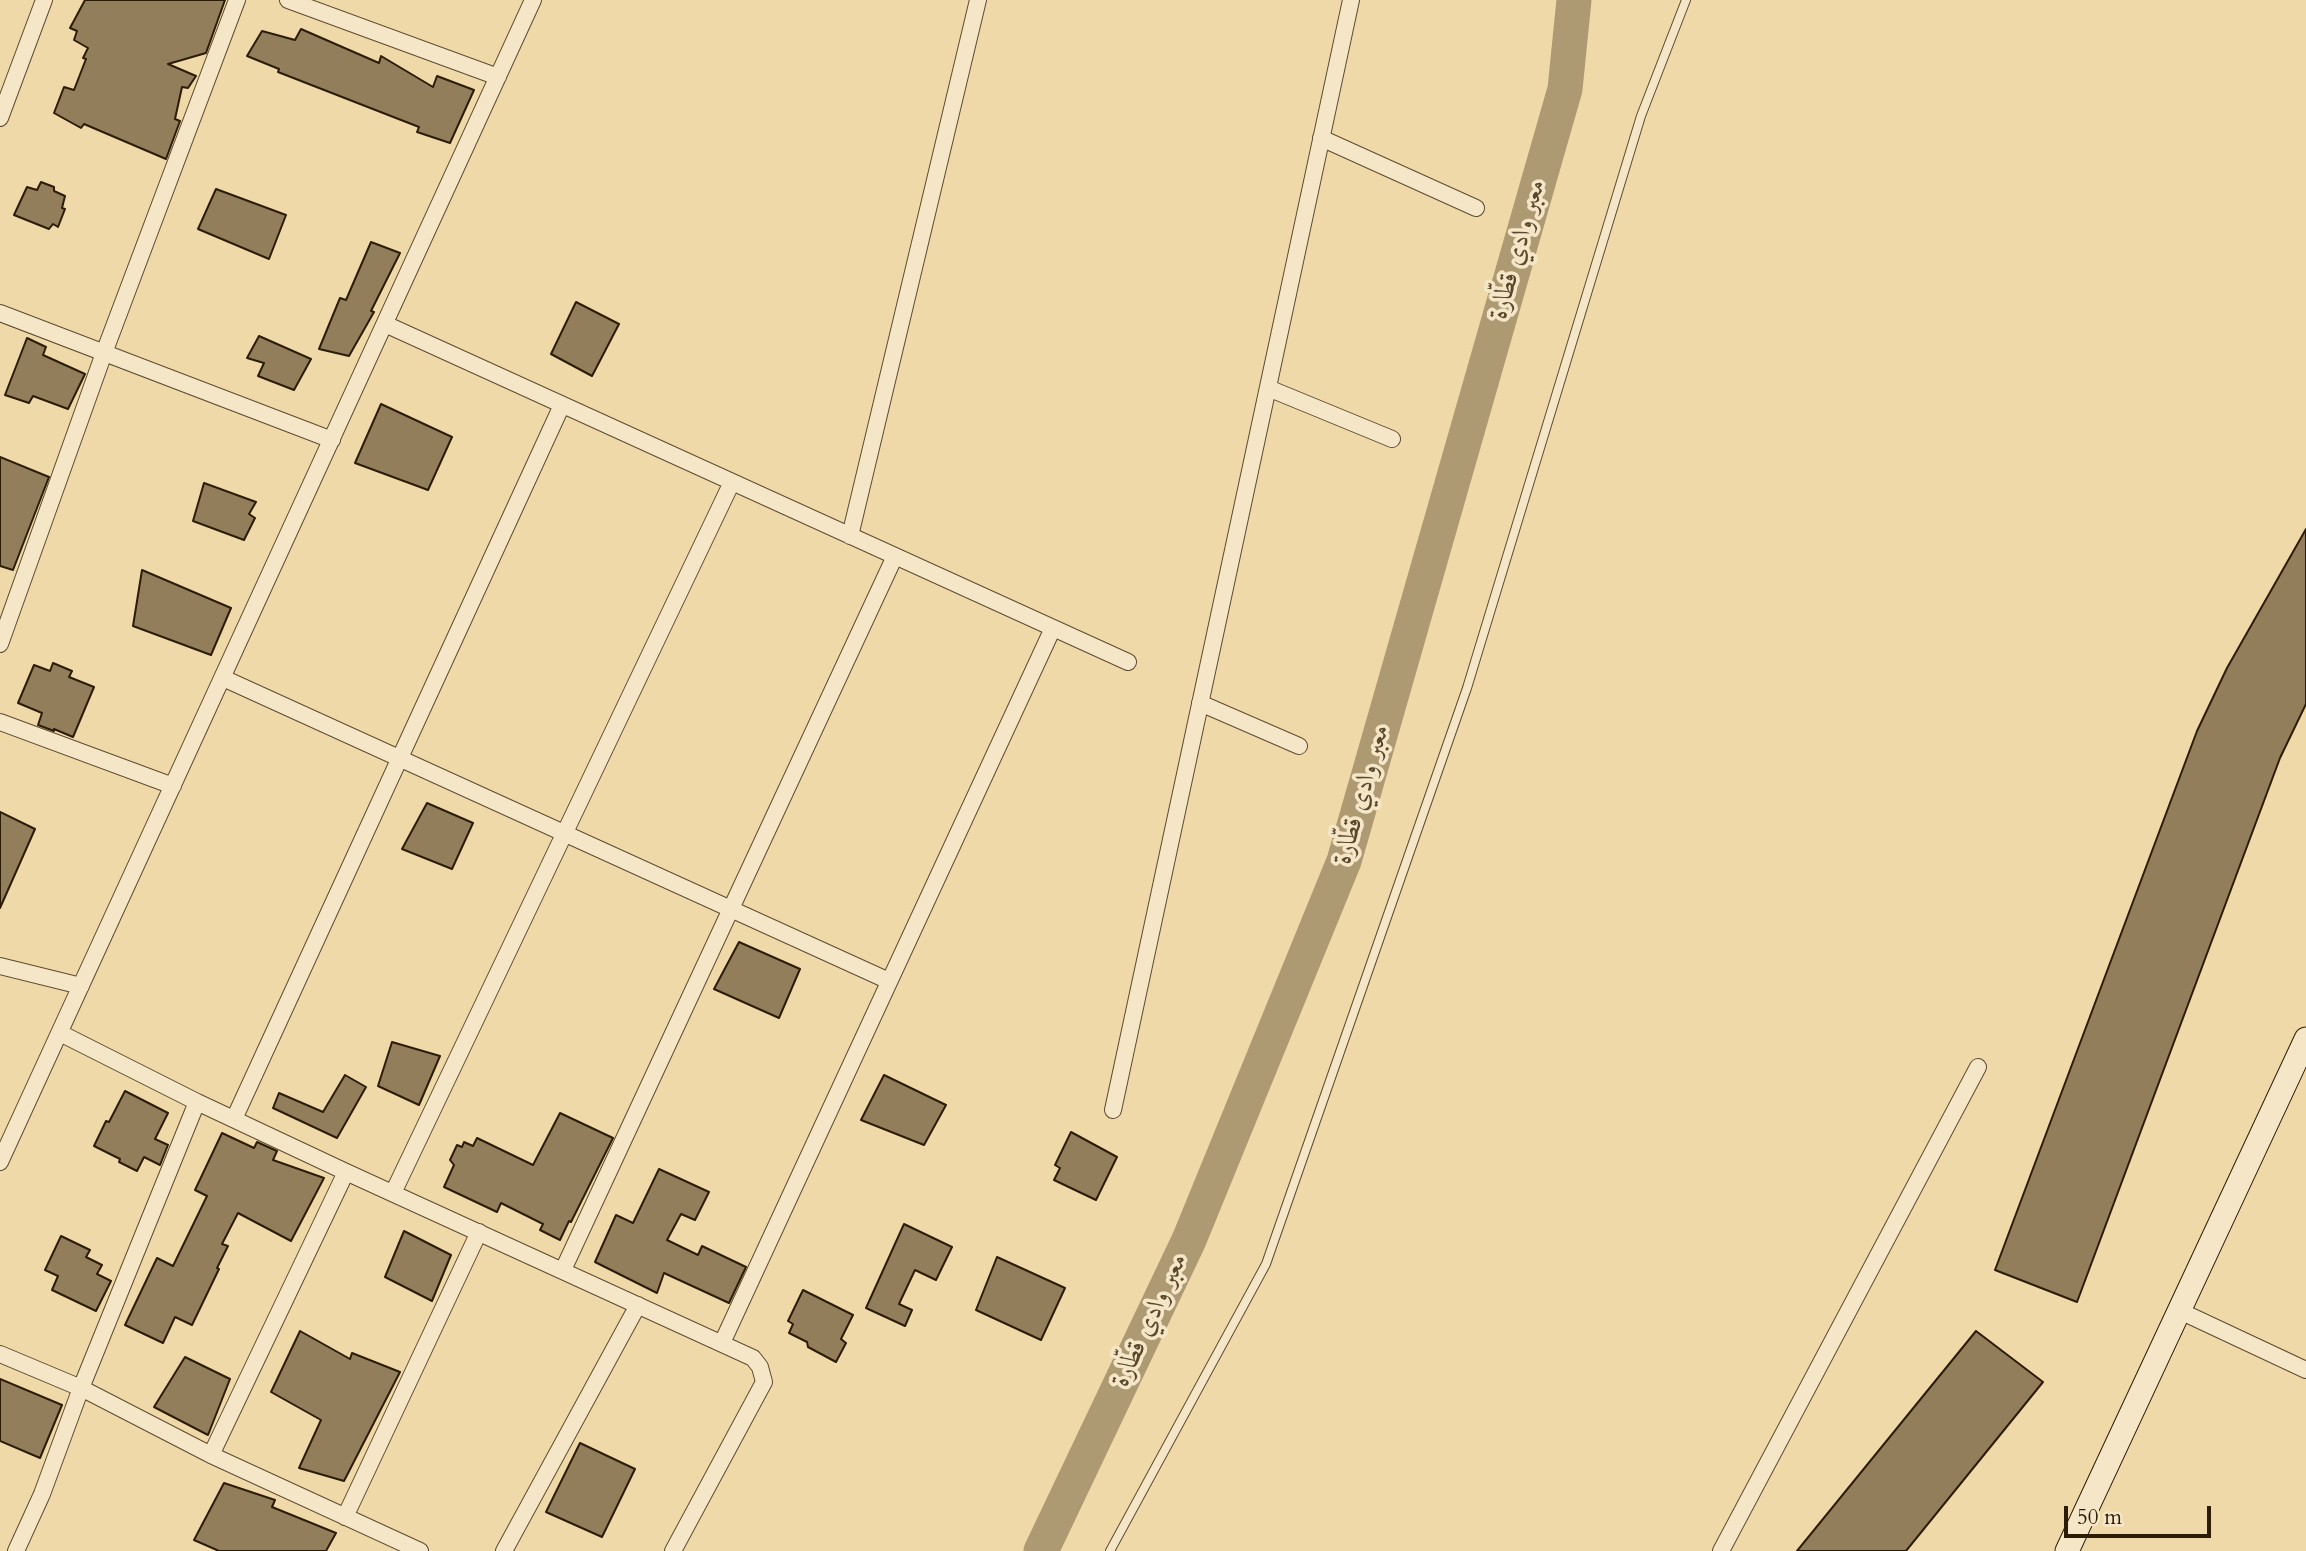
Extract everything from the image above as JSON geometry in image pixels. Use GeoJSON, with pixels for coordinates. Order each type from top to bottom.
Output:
{"type":"FeatureCollection","features":[{"type":"Feature","properties":{"kind":"street"},"geometry":{"type":"LineString","coordinates":[[0,118],[44,0]]}},
{"type":"Feature","properties":{"kind":"street"},"geometry":{"type":"LineString","coordinates":[[0,644],[104,353],[237,0]]}},
{"type":"Feature","properties":{"kind":"street"},"geometry":{"type":"LineString","coordinates":[[288,0],[498,77]]}},
{"type":"Feature","properties":{"kind":"street"},"geometry":{"type":"LineString","coordinates":[[0,1162],[533,0]]}},
{"type":"Feature","properties":{"kind":"street"},"geometry":{"type":"LineString","coordinates":[[850,536],[978,0]]}},
{"type":"Feature","properties":{"kind":"street"},"geometry":{"type":"LineString","coordinates":[[1113,1110],[1351,0]]}},
{"type":"Feature","properties":{"kind":"street"},"geometry":{"type":"LineString","coordinates":[[1321,138],[1476,208]]}},
{"type":"Feature","properties":{"kind":"street"},"geometry":{"type":"LineString","coordinates":[[0,313],[332,440]]}},
{"type":"Feature","properties":{"kind":"street"},"geometry":{"type":"LineString","coordinates":[[385,324],[1128,662]]}},
{"type":"Feature","properties":{"kind":"street"},"geometry":{"type":"LineString","coordinates":[[1268,388],[1392,439]]}},
{"type":"Feature","properties":{"kind":"street"},"geometry":{"type":"LineString","coordinates":[[234,1119],[562,405]]}},
{"type":"Feature","properties":{"kind":"street"},"geometry":{"type":"LineString","coordinates":[[393,1193],[732,482]]}},
{"type":"Feature","properties":{"kind":"street"},"geometry":{"type":"LineString","coordinates":[[563,1270],[895,556]]}},
{"type":"Feature","properties":{"kind":"street"},"geometry":{"type":"LineString","coordinates":[[722,1343],[1053,628]]}},
{"type":"Feature","properties":{"kind":"street"},"geometry":{"type":"LineString","coordinates":[[223,678],[889,981]]}},
{"type":"Feature","properties":{"kind":"street"},"geometry":{"type":"LineString","coordinates":[[1200,703],[1299,746]]}},
{"type":"Feature","properties":{"kind":"street"},"geometry":{"type":"LineString","coordinates":[[0,722],[173,786]]}},
{"type":"Feature","properties":{"kind":"street"},"geometry":{"type":"LineString","coordinates":[[0,966],[81,986]]}},
{"type":"Feature","properties":{"kind":"street"},"geometry":{"type":"LineString","coordinates":[[60,1033],[197,1102],[753,1358],[760,1367],[764,1382],[673,1551]]}},
{"type":"Feature","properties":{"kind":"street"},"geometry":{"type":"LineString","coordinates":[[2067,1551],[2306,1039]]}},
{"type":"Feature","properties":{"kind":"street"},"geometry":{"type":"LineString","coordinates":[[1721,1551],[1978,1067]]}},
{"type":"Feature","properties":{"kind":"street"},"geometry":{"type":"LineString","coordinates":[[16,1551],[42,1494],[81,1388],[197,1102]]}},
{"type":"Feature","properties":{"kind":"street"},"geometry":{"type":"LineString","coordinates":[[211,1455],[346,1171]]}},
{"type":"Feature","properties":{"kind":"street"},"geometry":{"type":"LineString","coordinates":[[345,1517],[479,1232]]}},
{"type":"Feature","properties":{"kind":"street"},"geometry":{"type":"LineString","coordinates":[[504,1551],[638,1305]]}},
{"type":"Feature","properties":{"kind":"street"},"geometry":{"type":"LineString","coordinates":[[2180,1311],[2306,1370]]}},
{"type":"Feature","properties":{"kind":"street"},"geometry":{"type":"LineString","coordinates":[[0,1354],[81,1388],[211,1455],[420,1551]]}},
{"type":"Feature","properties":{"kind":"lane"},"geometry":{"type":"LineString","coordinates":[[1110,1551],[1266,1264],[1467,688],[1641,116],[1686,0]]}},
{"type":"Feature","properties":{"kind":"building"},"geometry":{"type":"Polygon","coordinates":[[[85,0],[225,0],[206,53],[168,64],[196,76],[188,88],[182,87],[175,119],[180,121],[166,159],[84,124],[81,128],[54,113],[64,87],[74,90],[86,59],[83,58],[88,48],[74,40],[77,31],[70,28],[85,0]]]}},
{"type":"Feature","properties":{"kind":"building"},"geometry":{"type":"Polygon","coordinates":[[[301,29],[379,63],[381,56],[433,87],[437,76],[474,90],[450,143],[417,132],[419,127],[278,72],[279,69],[247,56],[262,31],[295,40],[301,29]]]}},
{"type":"Feature","properties":{"kind":"building"},"geometry":{"type":"Polygon","coordinates":[[[41,182],[54,187],[54,191],[65,196],[62,208],[65,209],[58,227],[53,224],[49,229],[14,215],[27,187],[37,190],[41,182]]]}},
{"type":"Feature","properties":{"kind":"building"},"geometry":{"type":"Polygon","coordinates":[[[216,189],[286,215],[269,259],[198,229],[216,189]]]}},
{"type":"Feature","properties":{"kind":"building"},"geometry":{"type":"Polygon","coordinates":[[[371,242],[400,253],[371,311],[374,312],[349,356],[319,349],[340,298],[346,300],[371,242]]]}},
{"type":"Feature","properties":{"kind":"building"},"geometry":{"type":"Polygon","coordinates":[[[576,302],[619,324],[592,376],[551,354],[576,302]]]}},
{"type":"Feature","properties":{"kind":"building"},"geometry":{"type":"Polygon","coordinates":[[[259,336],[311,359],[294,390],[258,376],[264,363],[247,358],[259,336]]]}},
{"type":"Feature","properties":{"kind":"building"},"geometry":{"type":"Polygon","coordinates":[[[27,338],[46,347],[43,355],[85,374],[68,409],[33,396],[29,403],[5,395],[27,338]]]}},
{"type":"Feature","properties":{"kind":"building"},"geometry":{"type":"Polygon","coordinates":[[[381,404],[452,437],[428,490],[355,463],[381,404]]]}},
{"type":"Feature","properties":{"kind":"building"},"geometry":{"type":"Polygon","coordinates":[[[0,457],[49,477],[13,570],[0,566],[0,457]]]}},
{"type":"Feature","properties":{"kind":"building"},"geometry":{"type":"Polygon","coordinates":[[[204,483],[256,502],[249,514],[255,518],[244,540],[193,521],[204,483]]]}},
{"type":"Feature","properties":{"kind":"building"},"geometry":{"type":"Polygon","coordinates":[[[2306,529],[2306,704],[2280,758],[2077,1302],[1995,1270],[2197,731],[2227,668],[2306,529]]]}},
{"type":"Feature","properties":{"kind":"building"},"geometry":{"type":"Polygon","coordinates":[[[142,570],[231,608],[211,655],[133,626],[142,570]]]}},
{"type":"Feature","properties":{"kind":"building"},"geometry":{"type":"Polygon","coordinates":[[[53,663],[72,671],[69,677],[94,687],[73,737],[38,725],[42,713],[18,703],[34,665],[50,671],[53,663]]]}},
{"type":"Feature","properties":{"kind":"building"},"geometry":{"type":"Polygon","coordinates":[[[427,803],[473,823],[452,869],[402,849],[427,803]]]}},
{"type":"Feature","properties":{"kind":"building"},"geometry":{"type":"Polygon","coordinates":[[[0,812],[35,829],[0,908],[0,812]]]}},
{"type":"Feature","properties":{"kind":"building"},"geometry":{"type":"Polygon","coordinates":[[[739,942],[800,969],[779,1018],[714,989],[739,942]]]}},
{"type":"Feature","properties":{"kind":"building"},"geometry":{"type":"Polygon","coordinates":[[[392,1042],[440,1056],[419,1105],[378,1086],[392,1042]]]}},
{"type":"Feature","properties":{"kind":"building"},"geometry":{"type":"Polygon","coordinates":[[[345,1075],[366,1087],[337,1138],[273,1108],[279,1093],[323,1112],[345,1075]]]}},
{"type":"Feature","properties":{"kind":"building"},"geometry":{"type":"Polygon","coordinates":[[[884,1075],[946,1105],[924,1145],[861,1120],[884,1075]]]}},
{"type":"Feature","properties":{"kind":"building"},"geometry":{"type":"Polygon","coordinates":[[[125,1091],[168,1113],[155,1139],[168,1145],[160,1165],[144,1157],[137,1171],[94,1146],[125,1091]]]}},
{"type":"Feature","properties":{"kind":"building"},"geometry":{"type":"Polygon","coordinates":[[[560,1113],[613,1138],[560,1240],[540,1230],[543,1224],[501,1203],[497,1212],[444,1187],[454,1165],[450,1160],[457,1145],[462,1147],[464,1142],[473,1146],[477,1138],[533,1165],[560,1113]]]}},
{"type":"Feature","properties":{"kind":"building"},"geometry":{"type":"Polygon","coordinates":[[[1071,1132],[1117,1157],[1096,1200],[1054,1180],[1060,1168],[1055,1165],[1071,1132]]]}},
{"type":"Feature","properties":{"kind":"building"},"geometry":{"type":"Polygon","coordinates":[[[222,1133],[254,1148],[257,1142],[277,1151],[273,1160],[324,1178],[291,1241],[238,1213],[222,1244],[228,1246],[217,1268],[219,1269],[192,1325],[175,1317],[163,1343],[125,1325],[157,1258],[173,1266],[207,1196],[195,1190],[222,1133]]]}},
{"type":"Feature","properties":{"kind":"building"},"geometry":{"type":"Polygon","coordinates":[[[659,1169],[709,1192],[695,1220],[681,1214],[667,1240],[698,1255],[702,1246],[746,1267],[729,1303],[664,1273],[657,1293],[595,1262],[616,1215],[633,1223],[659,1169]]]}},
{"type":"Feature","properties":{"kind":"building"},"geometry":{"type":"Polygon","coordinates":[[[904,1224],[952,1247],[936,1280],[915,1270],[899,1304],[912,1310],[905,1326],[866,1308],[904,1224]]]}},
{"type":"Feature","properties":{"kind":"building"},"geometry":{"type":"Polygon","coordinates":[[[404,1231],[451,1255],[432,1301],[385,1277],[404,1231]]]}},
{"type":"Feature","properties":{"kind":"building"},"geometry":{"type":"Polygon","coordinates":[[[61,1236],[90,1250],[86,1257],[102,1265],[97,1274],[111,1281],[96,1311],[52,1290],[58,1276],[45,1270],[61,1236]]]}},
{"type":"Feature","properties":{"kind":"building"},"geometry":{"type":"Polygon","coordinates":[[[997,1257],[1065,1288],[1041,1340],[976,1310],[997,1257]]]}},
{"type":"Feature","properties":{"kind":"building"},"geometry":{"type":"Polygon","coordinates":[[[803,1290],[853,1315],[841,1339],[846,1343],[836,1362],[789,1333],[793,1324],[788,1321],[803,1290]]]}},
{"type":"Feature","properties":{"kind":"building"},"geometry":{"type":"Polygon","coordinates":[[[300,1331],[350,1359],[352,1353],[400,1372],[344,1481],[299,1468],[321,1420],[271,1392],[300,1331]]]}},
{"type":"Feature","properties":{"kind":"building"},"geometry":{"type":"Polygon","coordinates":[[[1976,1331],[2043,1382],[1906,1551],[1797,1551],[1976,1331]]]}},
{"type":"Feature","properties":{"kind":"building"},"geometry":{"type":"Polygon","coordinates":[[[185,1357],[230,1379],[208,1435],[154,1407],[185,1357]]]}},
{"type":"Feature","properties":{"kind":"building"},"geometry":{"type":"Polygon","coordinates":[[[0,1379],[62,1405],[40,1458],[0,1441],[0,1379]]]}},
{"type":"Feature","properties":{"kind":"building"},"geometry":{"type":"Polygon","coordinates":[[[580,1443],[635,1469],[602,1537],[546,1512],[580,1443]]]}},
{"type":"Feature","properties":{"kind":"building"},"geometry":{"type":"Polygon","coordinates":[[[224,1483],[275,1500],[272,1507],[336,1533],[326,1551],[219,1551],[194,1540],[224,1483]]]}},
{"type":"Feature","properties":{"kind":"waterway","name":"معبر وادي قطّارة"},"geometry":{"type":"LineString","coordinates":[[1041,1551],[1189,1240],[1344,861],[1565,89],[1574,0]]}}]}
